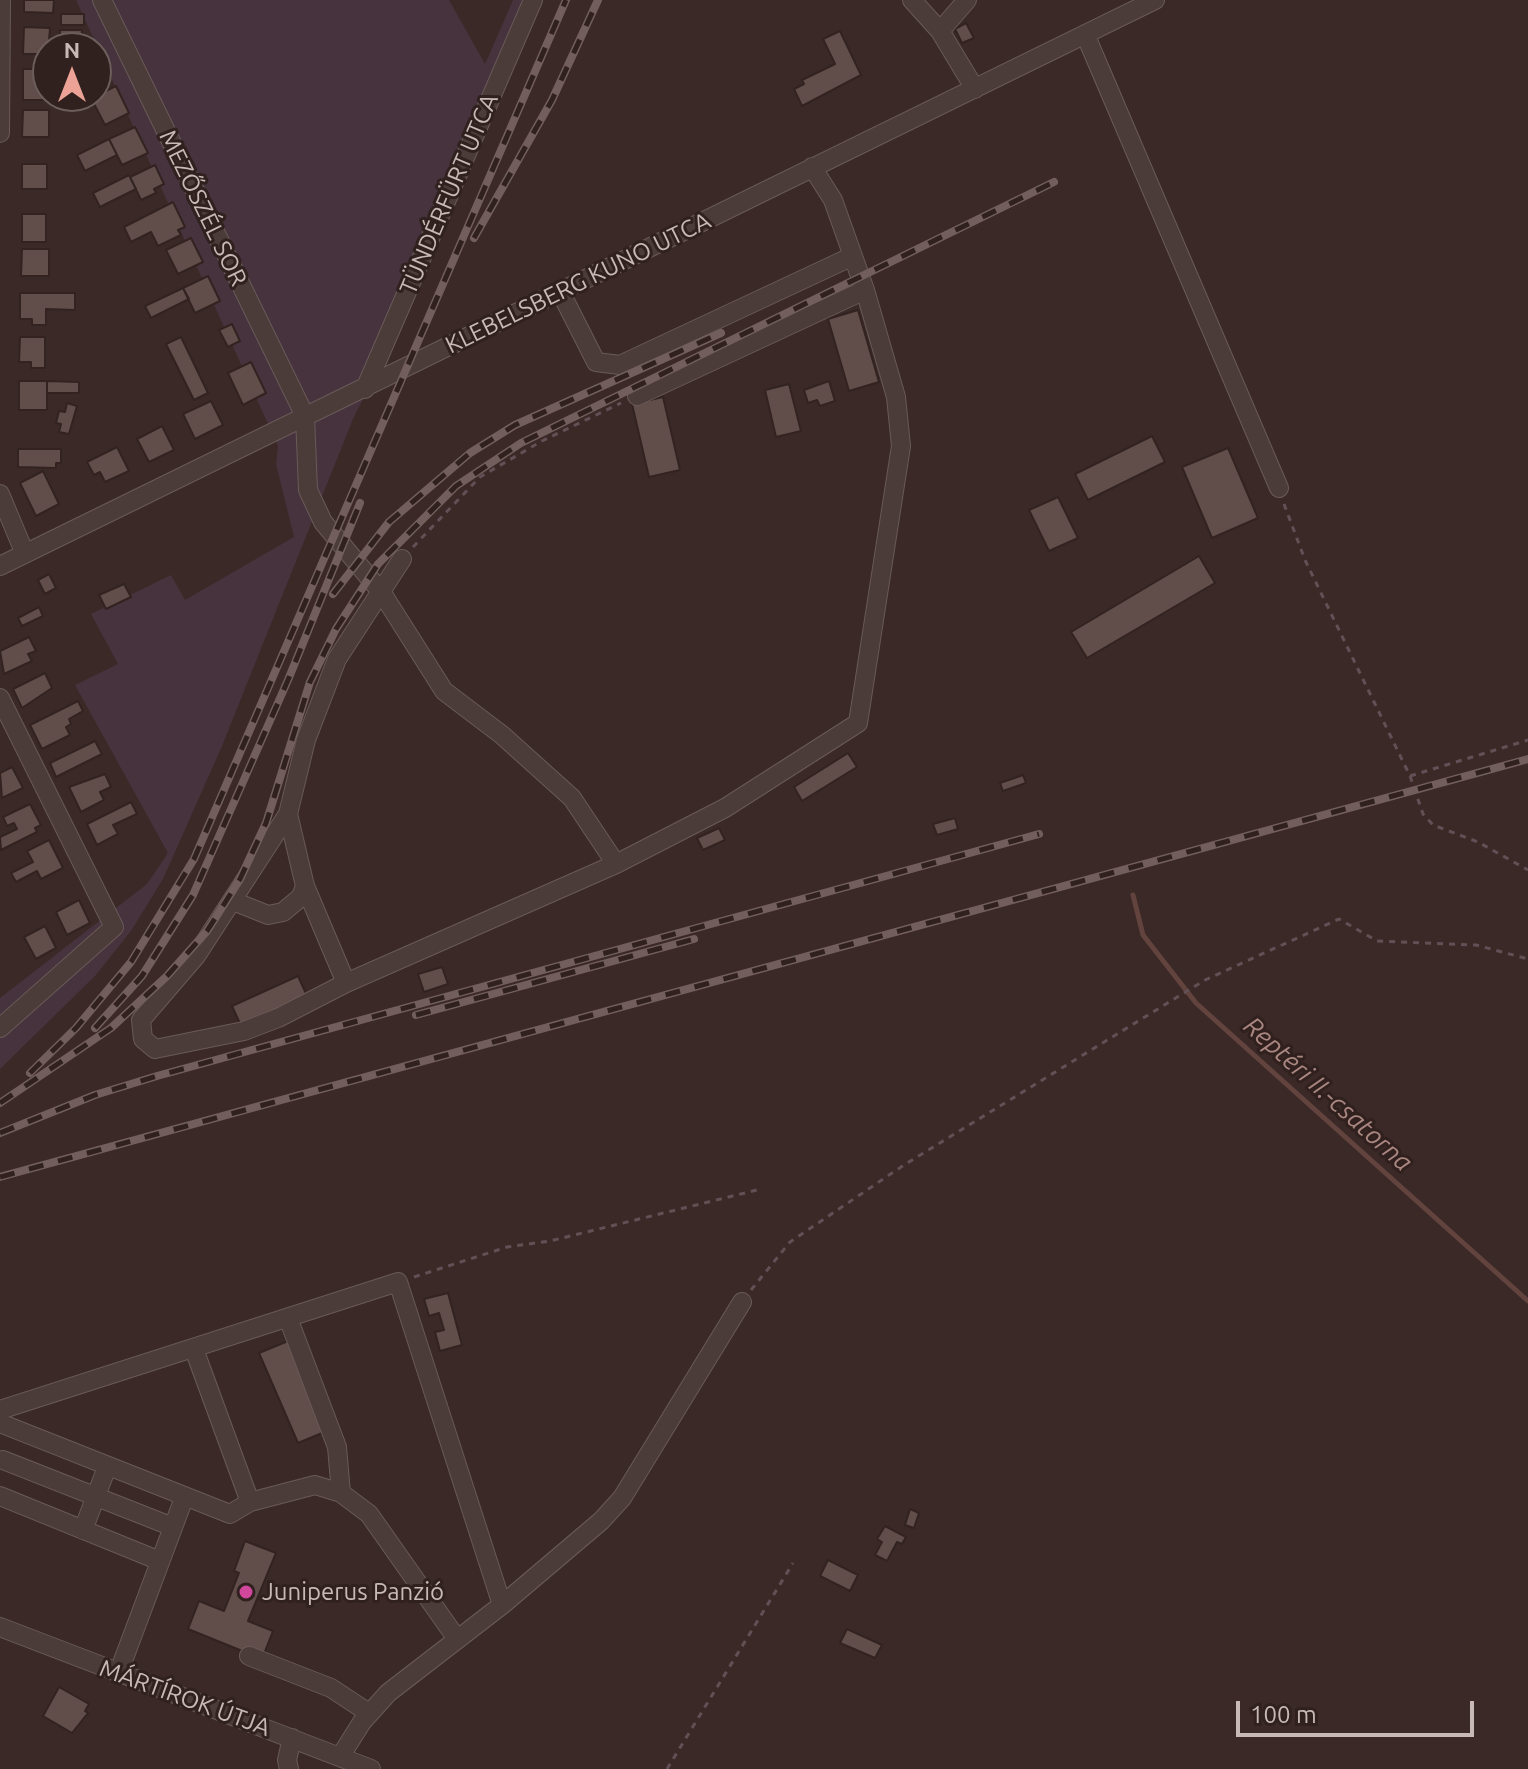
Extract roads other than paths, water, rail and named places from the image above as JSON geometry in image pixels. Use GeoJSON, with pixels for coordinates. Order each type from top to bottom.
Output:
{"type":"FeatureCollection","features":[{"type":"Feature","properties":{"kind":"street"},"geometry":{"type":"LineString","coordinates":[[0,133],[1,0]]}},
{"type":"Feature","properties":{"kind":"street","name":"MEZŐSZÉL SOR"},"geometry":{"type":"LineString","coordinates":[[102,0],[305,416]]}},
{"type":"Feature","properties":{"kind":"street","name":"TÜNDÉRFÜRT UTCA"},"geometry":{"type":"LineString","coordinates":[[365,389],[533,0]]}},
{"type":"Feature","properties":{"kind":"street"},"geometry":{"type":"LineString","coordinates":[[912,0],[940,31],[975,89]]}},
{"type":"Feature","properties":{"kind":"street"},"geometry":{"type":"LineString","coordinates":[[940,31],[967,0]]}},
{"type":"Feature","properties":{"kind":"street","name":"KLEBELSBERG KUNO UTCA"},"geometry":{"type":"LineString","coordinates":[[0,566],[1155,0]]}},
{"type":"Feature","properties":{"kind":"street"},"geometry":{"type":"LineString","coordinates":[[1085,34],[1279,488]]}},
{"type":"Feature","properties":{"kind":"street"},"geometry":{"type":"LineString","coordinates":[[402,559],[337,659],[327,681],[306,740],[288,814],[196,956],[141,1020],[143,1039],[155,1049],[244,1031],[616,864],[725,808],[858,723],[901,446],[896,397],[865,290],[833,200],[812,167]]}},
{"type":"Feature","properties":{"kind":"street"},"geometry":{"type":"LineString","coordinates":[[560,291],[596,362],[620,365],[853,256]]}},
{"type":"Feature","properties":{"kind":"street"},"geometry":{"type":"LineString","coordinates":[[637,396],[865,290]]}},
{"type":"Feature","properties":{"kind":"street"},"geometry":{"type":"LineString","coordinates":[[305,416],[305,471],[313,506],[382,593],[444,691],[502,735],[572,798],[616,864]]}},
{"type":"Feature","properties":{"kind":"street"},"geometry":{"type":"LineString","coordinates":[[0,494],[25,554]]}},
{"type":"Feature","properties":{"kind":"street"},"geometry":{"type":"LineString","coordinates":[[0,698],[114,927],[0,1028]]}},
{"type":"Feature","properties":{"kind":"street"},"geometry":{"type":"LineString","coordinates":[[288,814],[305,886],[346,983]]}},
{"type":"Feature","properties":{"kind":"street"},"geometry":{"type":"LineString","coordinates":[[233,901],[268,915],[283,912],[301,897],[305,886]]}},
{"type":"Feature","properties":{"kind":"street"},"geometry":{"type":"LineString","coordinates":[[0,1410],[398,1282],[502,1605]]}},
{"type":"Feature","properties":{"kind":"street"},"geometry":{"type":"LineString","coordinates":[[340,1757],[369,1713],[601,1521],[622,1498],[742,1302]]}},
{"type":"Feature","properties":{"kind":"street"},"geometry":{"type":"LineString","coordinates":[[288,1318],[337,1447],[341,1493]]}},
{"type":"Feature","properties":{"kind":"street"},"geometry":{"type":"LineString","coordinates":[[194,1349],[250,1502]]}},
{"type":"Feature","properties":{"kind":"street"},"geometry":{"type":"LineString","coordinates":[[173,1527],[1,1463],[7,1426],[230,1514],[250,1502],[315,1485],[341,1493],[369,1514],[457,1639]]}},
{"type":"Feature","properties":{"kind":"street"},"geometry":{"type":"LineString","coordinates":[[83,1530],[107,1467]]}},
{"type":"Feature","properties":{"kind":"street"},"geometry":{"type":"LineString","coordinates":[[0,1496],[160,1561]]}},
{"type":"Feature","properties":{"kind":"street"},"geometry":{"type":"LineString","coordinates":[[118,1674],[184,1498]]}},
{"type":"Feature","properties":{"kind":"street","name":"MÁRTÍROK ÚTJA"},"geometry":{"type":"LineString","coordinates":[[0,1627],[371,1769]]}},
{"type":"Feature","properties":{"kind":"street"},"geometry":{"type":"LineString","coordinates":[[249,1656],[331,1688],[369,1713]]}},
{"type":"Feature","properties":{"kind":"street"},"geometry":{"type":"LineString","coordinates":[[285,1766],[292,1738]]}},
{"type":"Feature","properties":{"kind":"waterway","name":"Reptéri II.-csatorna"},"geometry":{"type":"LineString","coordinates":[[1133,895],[1143,935],[1196,1003],[1528,1301]]}},
{"type":"Feature","properties":{"kind":"railway"},"geometry":{"type":"LineString","coordinates":[[30,1073],[76,1028],[131,962],[194,859],[566,0]]}},
{"type":"Feature","properties":{"kind":"railway"},"geometry":{"type":"LineString","coordinates":[[474,238],[552,100],[598,0]]}},
{"type":"Feature","properties":{"kind":"railway"},"geometry":{"type":"LineString","coordinates":[[0,1103],[111,1028],[167,976],[207,931],[240,879],[266,823],[310,682],[336,629],[378,564],[456,486],[521,443],[1054,182]]}},
{"type":"Feature","properties":{"kind":"railway"},"geometry":{"type":"LineString","coordinates":[[333,594],[389,522],[470,453],[515,425],[721,333]]}},
{"type":"Feature","properties":{"kind":"railway"},"geometry":{"type":"LineString","coordinates":[[95,1028],[142,976],[193,895],[288,680],[360,503]]}},
{"type":"Feature","properties":{"kind":"railway"},"geometry":{"type":"LineString","coordinates":[[0,1177],[1528,759]]}},
{"type":"Feature","properties":{"kind":"railway"},"geometry":{"type":"LineString","coordinates":[[0,1133],[95,1095],[157,1076],[1039,834]]}},
{"type":"Feature","properties":{"kind":"railway"},"geometry":{"type":"LineString","coordinates":[[416,1015],[694,939]]}},
{"type":"Feature","properties":{"kind":"place","name":"Juniperus Panzió"},"geometry":{"type":"Point","coordinates":[246,1592]}}]}
